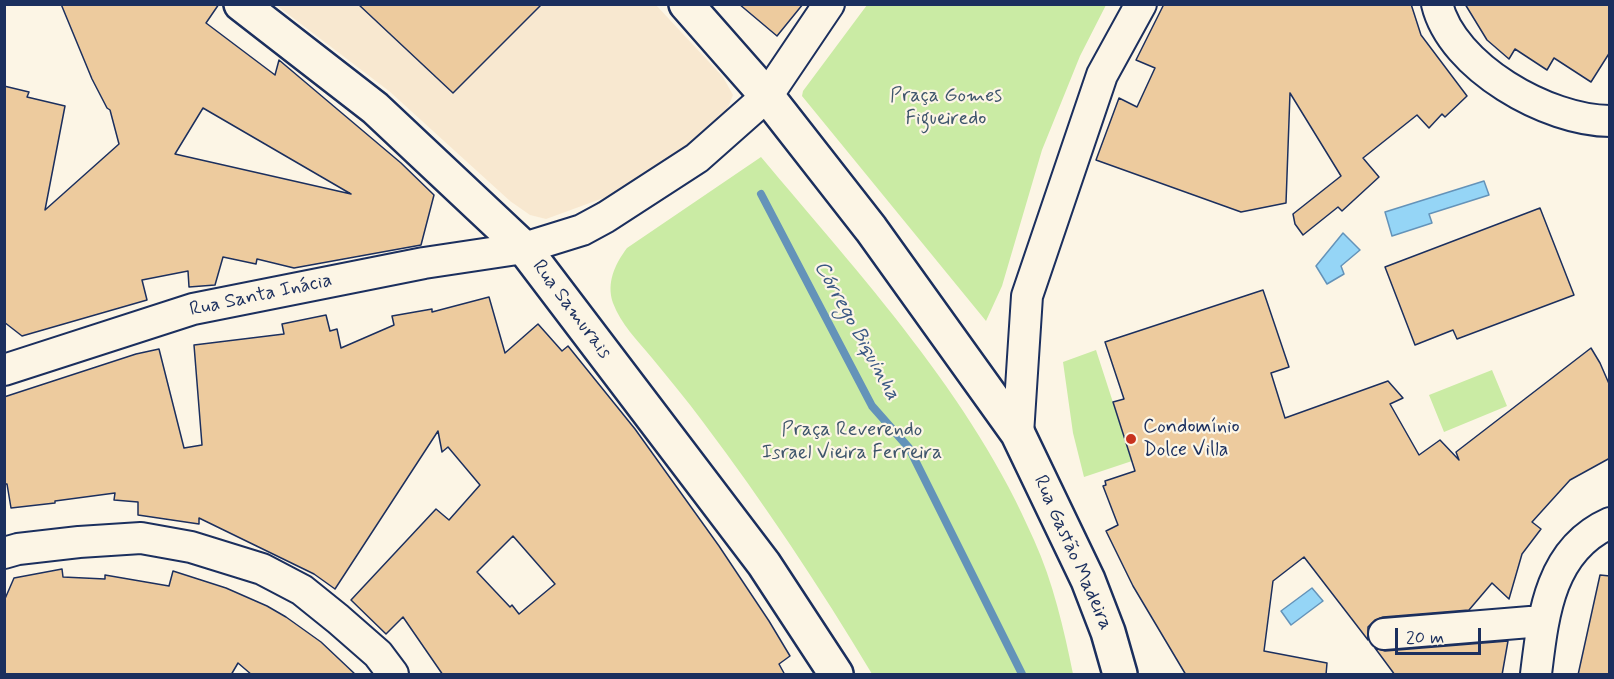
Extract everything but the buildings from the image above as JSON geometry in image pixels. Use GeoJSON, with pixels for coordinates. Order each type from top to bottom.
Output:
{"type":"FeatureCollection","features":[{"type":"Feature","properties":{"kind":"street","name":"Rua Samurais"},"geometry":{"type":"LineString","coordinates":[[241,4],[375,108],[524,248],[764,564],[836,675]]}},
{"type":"Feature","properties":{"kind":"street"},"geometry":{"type":"LineString","coordinates":[[686,4],[767,96],[871,229],[1018,434]]}},
{"type":"Feature","properties":{"kind":"street"},"geometry":{"type":"LineString","coordinates":[[767,96],[829,4]]}},
{"type":"Feature","properties":{"kind":"street"},"geometry":{"type":"LineString","coordinates":[[1018,434],[1027,296],[1102,75],[1141,4]]}},
{"type":"Feature","properties":{"kind":"street"},"geometry":{"type":"LineString","coordinates":[[1437,4],[1440,18],[1459,45],[1477,64],[1504,85],[1548,108],[1573,116],[1610,121]]}},
{"type":"Feature","properties":{"kind":"street","name":"Rua Santa Inácia"},"geometry":{"type":"LineString","coordinates":[[4,370],[193,309],[424,263],[524,248],[582,230],[697,158],[767,96]]}},
{"type":"Feature","properties":{"kind":"street","name":"Rua Gastão Madeira"},"geometry":{"type":"LineString","coordinates":[[1018,434],[1088,580],[1108,632],[1120,675]]}},
{"type":"Feature","properties":{"kind":"street"},"geometry":{"type":"LineString","coordinates":[[1536,675],[1542,621],[1559,571],[1569,554],[1585,536],[1610,523]]}},
{"type":"Feature","properties":{"kind":"street"},"geometry":{"type":"LineString","coordinates":[[9,549],[141,538],[191,547],[262,569],[302,590],[338,619],[378,654],[393,675]]}},
{"type":"Feature","properties":{"kind":"street"},"geometry":{"type":"LineString","coordinates":[[1384,634],[1542,621]]}},
{"type":"Feature","properties":{"kind":"shaded area"},"geometry":{"type":"Polygon","coordinates":[[[276,5],[656,5],[723,77],[733,95],[725,115],[679,151],[609,196],[546,219],[530,215],[510,201],[389,91],[276,5]]]}},
{"type":"Feature","properties":{"kind":"green space","name":"Praça Gomes Figueiredo"},"geometry":{"type":"Polygon","coordinates":[[[867,5],[1106,5],[1080,56],[1042,150],[1002,286],[986,321],[802,96],[803,91],[867,5]]]}},
{"type":"Feature","properties":{"kind":"green space","name":"Praça Reverendo Israel Vieira Ferreira"},"geometry":{"type":"Polygon","coordinates":[[[761,157],[912,339],[980,436],[1009,487],[1041,556],[1057,606],[1073,674],[872,674],[770,514],[691,406],[620,318],[611,296],[611,281],[615,267],[627,248],[761,157]]]}},
{"type":"Feature","properties":{"kind":"green space"},"geometry":{"type":"Polygon","coordinates":[[[1096,350],[1132,461],[1084,477],[1073,433],[1063,362],[1096,350]]]}},
{"type":"Feature","properties":{"kind":"green space"},"geometry":{"type":"Polygon","coordinates":[[[1492,370],[1507,406],[1444,432],[1429,395],[1492,370]]]}},
{"type":"Feature","properties":{"kind":"water"},"geometry":{"type":"Polygon","coordinates":[[[1484,181],[1489,195],[1429,214],[1432,223],[1392,236],[1385,212],[1484,181]]]}},
{"type":"Feature","properties":{"kind":"water"},"geometry":{"type":"Polygon","coordinates":[[[1343,233],[1360,250],[1341,266],[1344,274],[1327,284],[1316,266],[1343,233]]]}},
{"type":"Feature","properties":{"kind":"water"},"geometry":{"type":"Polygon","coordinates":[[[1312,588],[1323,601],[1291,625],[1281,611],[1312,588]]]}},
{"type":"Feature","properties":{"kind":"waterway","name":"Córrego Biquinha"},"geometry":{"type":"LineString","coordinates":[[761,194],[872,406],[909,448],[1022,674]]}},
{"type":"Feature","properties":{"kind":"place","name":"Condomínio Dolce Villa"},"geometry":{"type":"Point","coordinates":[1131,439]}}]}
